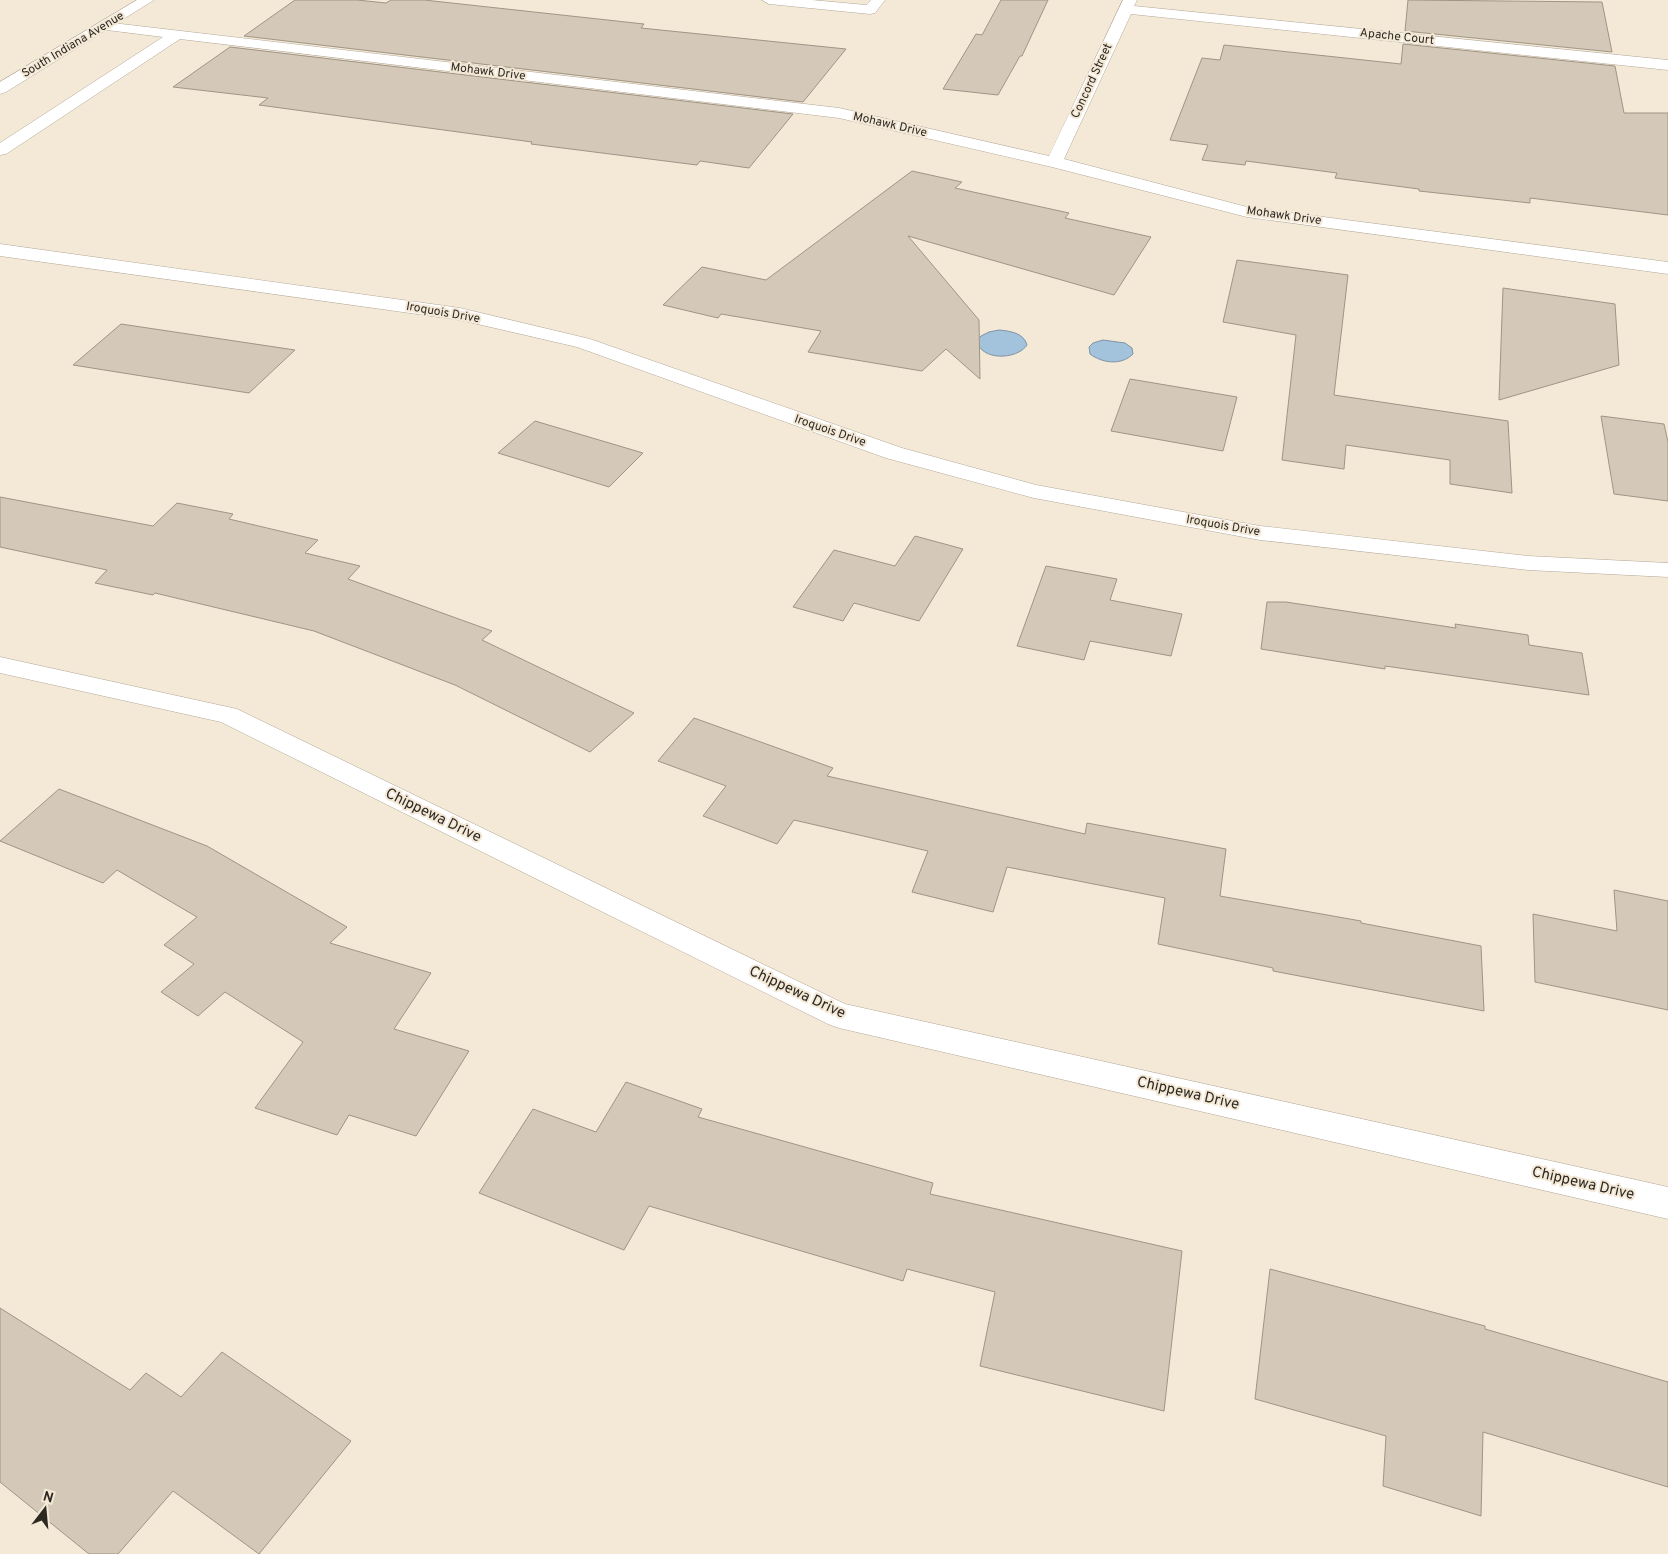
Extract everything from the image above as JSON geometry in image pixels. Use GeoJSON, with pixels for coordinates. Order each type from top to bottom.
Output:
{"type":"FeatureCollection","features":[{"type":"Feature","properties":{"kind":"street","name":"South Indiana Avenue"},"geometry":{"type":"LineString","coordinates":[[0,89],[147,0]]}},
{"type":"Feature","properties":{"kind":"street"},"geometry":{"type":"LineString","coordinates":[[769,0],[874,5]]}},
{"type":"Feature","properties":{"kind":"street","name":"Apache Court"},"geometry":{"type":"LineString","coordinates":[[1128,4],[1668,65]]}},
{"type":"Feature","properties":{"kind":"street","name":"Concord Street"},"geometry":{"type":"LineString","coordinates":[[1054,162],[1128,4]]}},
{"type":"Feature","properties":{"kind":"street","name":"Mohawk Drive"},"geometry":{"type":"LineString","coordinates":[[104,26],[839,113],[1054,162],[1247,212],[1668,268]]}},
{"type":"Feature","properties":{"kind":"street"},"geometry":{"type":"LineString","coordinates":[[0,150],[177,35]]}},
{"type":"Feature","properties":{"kind":"street","name":"Iroquois Drive"},"geometry":{"type":"LineString","coordinates":[[0,250],[460,314],[583,343],[894,453],[1044,493],[1260,533],[1528,563],[1668,570]]}},
{"type":"Feature","properties":{"kind":"street","name":"Chippewa Drive"},"geometry":{"type":"LineString","coordinates":[[0,665],[228,715],[839,1015],[1668,1203]]}},
{"type":"Feature","properties":{"kind":"water"},"geometry":{"type":"Polygon","coordinates":[[[999,330],[1020,335],[1027,345],[1016,354],[1008,356],[992,355],[980,348],[977,341],[981,336],[999,330]]]}},
{"type":"Feature","properties":{"kind":"water"},"geometry":{"type":"Polygon","coordinates":[[[1103,340],[1125,343],[1132,348],[1133,354],[1123,360],[1112,362],[1090,354],[1089,347],[1093,343],[1103,340]]]}},
{"type":"Feature","properties":{"kind":"building"},"geometry":{"type":"Polygon","coordinates":[[[295,0],[357,0],[386,3],[391,0],[424,0],[644,24],[641,28],[846,49],[803,102],[244,36],[295,0]]]}},
{"type":"Feature","properties":{"kind":"building"},"geometry":{"type":"Polygon","coordinates":[[[1001,0],[1048,0],[1022,56],[1020,56],[998,95],[943,89],[976,34],[982,35],[1001,0]]]}},
{"type":"Feature","properties":{"kind":"building"},"geometry":{"type":"Polygon","coordinates":[[[1408,0],[1602,2],[1612,52],[1405,31],[1408,0]]]}},
{"type":"Feature","properties":{"kind":"building"},"geometry":{"type":"Polygon","coordinates":[[[1403,44],[1615,66],[1624,113],[1668,113],[1668,215],[1530,198],[1530,203],[1419,191],[1419,189],[1335,178],[1337,173],[1246,161],[1245,165],[1202,160],[1208,145],[1170,140],[1202,58],[1220,60],[1224,45],[1401,64],[1403,44]]]}},
{"type":"Feature","properties":{"kind":"building"},"geometry":{"type":"Polygon","coordinates":[[[230,47],[793,114],[749,168],[700,161],[697,165],[531,144],[532,142],[259,105],[268,98],[173,87],[230,47]]]}},
{"type":"Feature","properties":{"kind":"building"},"geometry":{"type":"Polygon","coordinates":[[[912,171],[962,182],[955,188],[1069,213],[1065,218],[1151,237],[1114,295],[908,236],[979,320],[980,379],[946,349],[922,371],[808,352],[821,331],[721,314],[718,318],[663,305],[702,267],[766,280],[912,171]]]}},
{"type":"Feature","properties":{"kind":"building"},"geometry":{"type":"Polygon","coordinates":[[[1237,260],[1348,275],[1334,395],[1508,421],[1512,493],[1450,484],[1450,460],[1346,445],[1344,469],[1282,460],[1296,335],[1223,322],[1237,260]]]}},
{"type":"Feature","properties":{"kind":"building"},"geometry":{"type":"Polygon","coordinates":[[[1503,288],[1615,304],[1619,365],[1499,400],[1503,288]]]}},
{"type":"Feature","properties":{"kind":"building"},"geometry":{"type":"Polygon","coordinates":[[[121,324],[295,350],[249,393],[73,365],[121,324]]]}},
{"type":"Feature","properties":{"kind":"building"},"geometry":{"type":"Polygon","coordinates":[[[1130,379],[1237,397],[1223,451],[1111,431],[1130,379]]]}},
{"type":"Feature","properties":{"kind":"building"},"geometry":{"type":"Polygon","coordinates":[[[1601,416],[1664,424],[1668,442],[1668,501],[1614,494],[1601,416]]]}},
{"type":"Feature","properties":{"kind":"building"},"geometry":{"type":"Polygon","coordinates":[[[535,421],[643,453],[609,487],[498,453],[535,421]]]}},
{"type":"Feature","properties":{"kind":"building"},"geometry":{"type":"Polygon","coordinates":[[[0,497],[153,526],[177,503],[233,514],[229,519],[318,540],[305,553],[360,566],[348,579],[492,631],[482,640],[634,713],[590,752],[455,685],[314,631],[155,593],[153,595],[95,583],[107,570],[0,547],[0,497]]]}},
{"type":"Feature","properties":{"kind":"building"},"geometry":{"type":"Polygon","coordinates":[[[915,536],[963,549],[919,621],[854,603],[843,621],[793,607],[834,550],[895,566],[915,536]]]}},
{"type":"Feature","properties":{"kind":"building"},"geometry":{"type":"Polygon","coordinates":[[[1046,566],[1117,579],[1110,600],[1182,614],[1171,656],[1090,641],[1084,660],[1017,646],[1046,566]]]}},
{"type":"Feature","properties":{"kind":"building"},"geometry":{"type":"Polygon","coordinates":[[[1267,602],[1286,602],[1456,628],[1455,624],[1528,635],[1529,645],[1582,653],[1589,695],[1385,666],[1385,669],[1261,649],[1267,602]]]}},
{"type":"Feature","properties":{"kind":"building"},"geometry":{"type":"Polygon","coordinates":[[[694,718],[833,768],[827,776],[1085,834],[1087,823],[1226,849],[1220,896],[1361,921],[1361,923],[1481,946],[1484,1011],[1273,971],[1273,968],[1158,944],[1165,898],[1007,867],[993,912],[912,892],[928,851],[794,820],[777,844],[703,816],[726,786],[658,761],[694,718]]]}},
{"type":"Feature","properties":{"kind":"building"},"geometry":{"type":"Polygon","coordinates":[[[59,789],[207,846],[347,927],[330,943],[431,973],[394,1029],[469,1051],[416,1136],[349,1115],[337,1135],[255,1108],[303,1042],[225,992],[198,1016],[161,992],[194,964],[164,945],[197,917],[117,870],[103,883],[0,841],[59,789]]]}},
{"type":"Feature","properties":{"kind":"building"},"geometry":{"type":"Polygon","coordinates":[[[1614,890],[1668,901],[1668,1010],[1535,982],[1533,914],[1617,931],[1614,890]]]}},
{"type":"Feature","properties":{"kind":"building"},"geometry":{"type":"Polygon","coordinates":[[[626,1082],[702,1109],[698,1117],[933,1183],[930,1194],[1182,1251],[1164,1411],[980,1366],[995,1292],[907,1269],[903,1281],[649,1206],[624,1250],[479,1193],[533,1109],[596,1132],[626,1082]]]}},
{"type":"Feature","properties":{"kind":"building"},"geometry":{"type":"Polygon","coordinates":[[[1270,1269],[1485,1326],[1485,1329],[1668,1382],[1668,1487],[1483,1432],[1481,1516],[1383,1486],[1386,1436],[1255,1399],[1270,1269]]]}},
{"type":"Feature","properties":{"kind":"building"},"geometry":{"type":"Polygon","coordinates":[[[0,1308],[130,1390],[146,1373],[181,1397],[222,1352],[351,1441],[259,1554],[173,1491],[118,1554],[89,1554],[0,1482],[0,1308]]]}}]}
